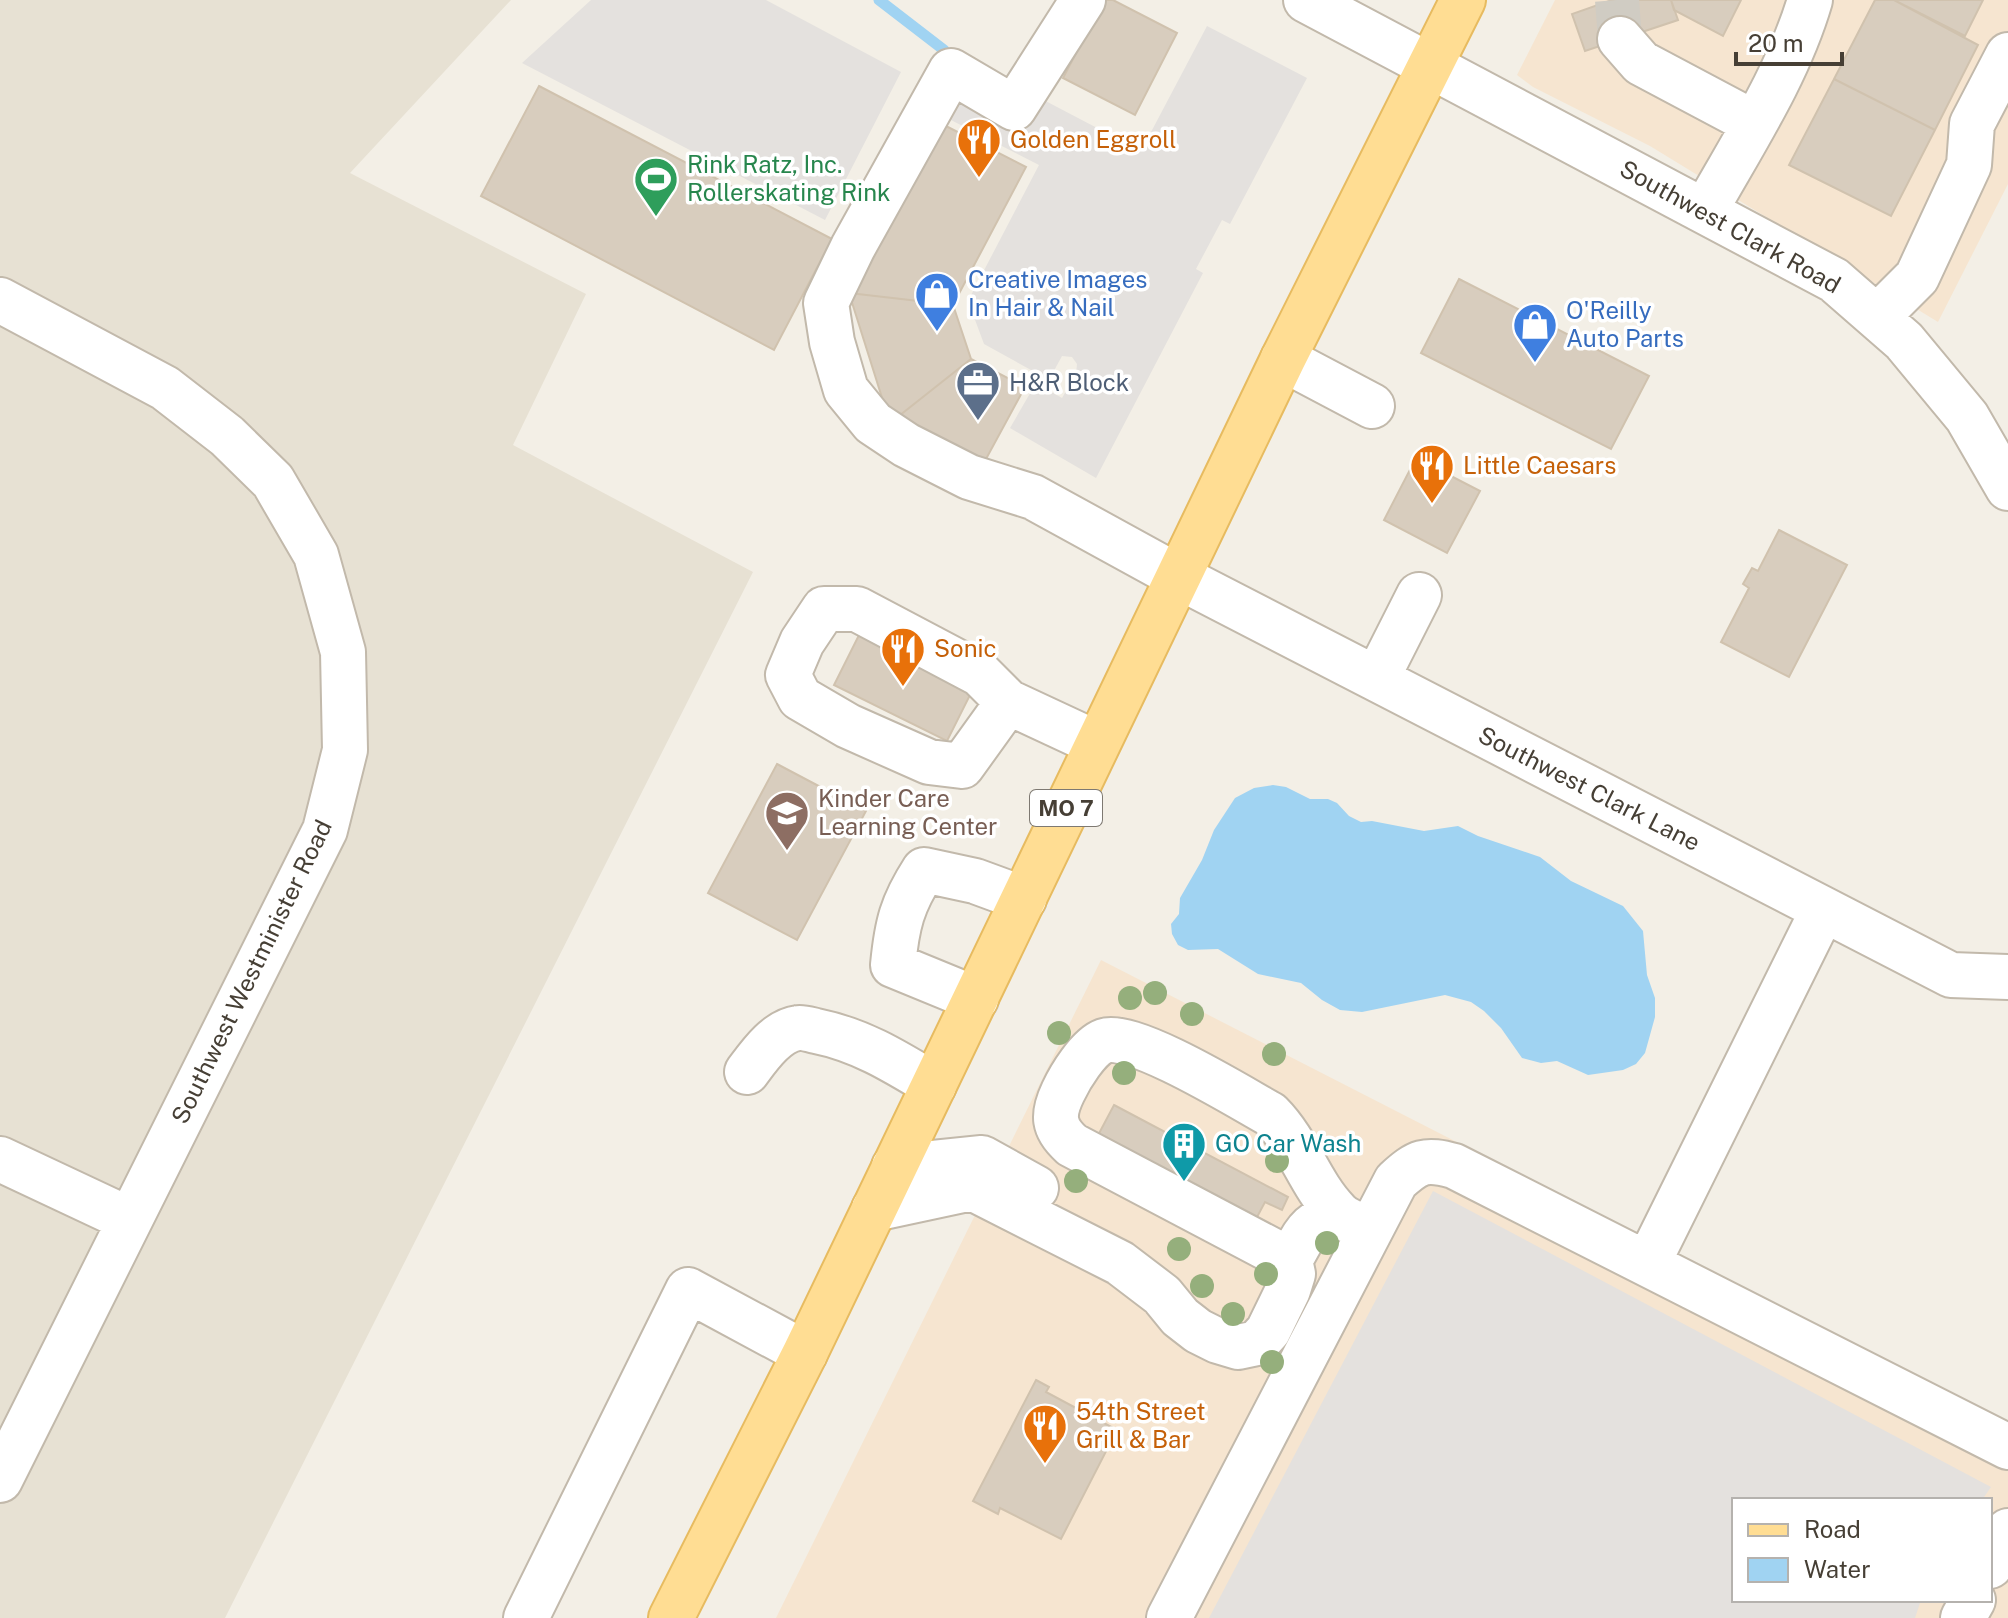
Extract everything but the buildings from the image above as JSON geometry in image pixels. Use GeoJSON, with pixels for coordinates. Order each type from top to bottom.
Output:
{"type":"FeatureCollection","features":[{"type":"Feature","properties":{"kind":"main road","name":"MO 7"},"geometry":{"type":"LineString","coordinates":[[671,1618],[805,1353],[1177,576],[1463,0]]}},
{"type":"Feature","properties":{"kind":"street","name":"Southwest Clark Lane"},"geometry":{"type":"LineString","coordinates":[[1083,0],[1014,108],[951,71],[853,247],[826,303],[832,342],[846,390],[873,423],[906,445],[969,477],[1033,497],[1177,576],[1951,975],[2008,977]]}},
{"type":"Feature","properties":{"kind":"street","name":"Southwest Clark Road"},"geometry":{"type":"LineString","coordinates":[[1306,0],[1834,280],[1904,341],[1967,417],[2008,488]]}},
{"type":"Feature","properties":{"kind":"street"},"geometry":{"type":"LineString","coordinates":[[1705,211],[1802,28],[1810,0]]}},
{"type":"Feature","properties":{"kind":"street"},"geometry":{"type":"LineString","coordinates":[[1620,39],[1641,63],[1754,123]]}},
{"type":"Feature","properties":{"kind":"street"},"geometry":{"type":"LineString","coordinates":[[1877,317],[1917,277],[1969,165],[1972,124],[2008,55]]}},
{"type":"Feature","properties":{"kind":"street","name":"Southwest Westminister Road"},"geometry":{"type":"LineString","coordinates":[[0,300],[165,388],[227,436],[273,481],[316,555],[343,652],[345,750],[325,830],[0,1480]]}},
{"type":"Feature","properties":{"kind":"street"},"geometry":{"type":"LineString","coordinates":[[1283,359],[1372,406]]}},
{"type":"Feature","properties":{"kind":"street"},"geometry":{"type":"LineString","coordinates":[[1377,678],[1419,595]]}},
{"type":"Feature","properties":{"kind":"street"},"geometry":{"type":"LineString","coordinates":[[1008,702],[962,766],[929,762],[848,726],[800,698],[788,675],[802,642],[824,609],[857,609],[980,674],[1008,702],[1096,743]]}},
{"type":"Feature","properties":{"kind":"street"},"geometry":{"type":"LineString","coordinates":[[976,999],[893,965],[897,926],[911,890],[924,870],[975,881],[1024,899]]}},
{"type":"Feature","properties":{"kind":"street"},"geometry":{"type":"LineString","coordinates":[[1648,1263],[1823,910]]}},
{"type":"Feature","properties":{"kind":"street"},"geometry":{"type":"LineString","coordinates":[[747,1072],[760,1054],[783,1034],[799,1028],[832,1034],[877,1050],[934,1085]]}},
{"type":"Feature","properties":{"kind":"street"},"geometry":{"type":"LineString","coordinates":[[1290,1260],[1072,1145],[1061,1135],[1055,1123],[1056,1107],[1070,1077],[1102,1041],[1117,1039],[1142,1046],[1270,1114],[1286,1130],[1318,1186],[1354,1222]]}},
{"type":"Feature","properties":{"kind":"street"},"geometry":{"type":"LineString","coordinates":[[894,1167],[982,1158],[1122,1236],[1148,1259],[1167,1282],[1174,1310]]}},
{"type":"Feature","properties":{"kind":"street"},"geometry":{"type":"LineString","coordinates":[[0,1159],[130,1220]]}},
{"type":"Feature","properties":{"kind":"street"},"geometry":{"type":"LineString","coordinates":[[1169,1618],[1354,1222],[1413,1166],[1433,1160],[1454,1166],[2008,1447]]}},
{"type":"Feature","properties":{"kind":"street"},"geometry":{"type":"LineString","coordinates":[[874,1209],[972,1188],[1120,1263],[1162,1295],[1198,1331],[1238,1347],[1257,1343],[1268,1331],[1293,1274],[1290,1260],[1317,1220],[1354,1222]]}},
{"type":"Feature","properties":{"kind":"street"},"geometry":{"type":"LineString","coordinates":[[526,1618],[688,1290],[805,1353]]}},
{"type":"Feature","properties":{"kind":"street"},"geometry":{"type":"LineString","coordinates":[[1992,1562],[2008,1531]]}},
{"type":"Feature","properties":{"kind":"shaded area"},"geometry":{"type":"Polygon","coordinates":[[[0,0],[511,0],[350,173],[586,294],[513,445],[753,572],[225,1618],[0,1618],[0,0]]]}},
{"type":"Feature","properties":{"kind":"shaded area"},"geometry":{"type":"Polygon","coordinates":[[[591,0],[766,0],[901,72],[825,220],[522,63],[591,0]]]}},
{"type":"Feature","properties":{"kind":"shaded area"},"geometry":{"type":"Polygon","coordinates":[[[1555,0],[2008,0],[2008,184],[1938,322],[1650,146],[1533,87],[1517,75],[1555,0]]]}},
{"type":"Feature","properties":{"kind":"shaded area"},"geometry":{"type":"Polygon","coordinates":[[[1207,26],[1307,78],[1230,224],[1222,220],[1196,269],[1203,273],[1096,478],[1010,428],[1036,383],[1062,398],[1076,374],[1077,364],[1072,357],[1062,356],[1049,380],[984,344],[968,301],[1039,165],[947,118],[975,64],[1141,151],[1207,26]]]}},
{"type":"Feature","properties":{"kind":"shaded area"},"geometry":{"type":"Polygon","coordinates":[[[1101,960],[2008,1424],[2008,1618],[776,1618],[1101,960]]]}},
{"type":"Feature","properties":{"kind":"shaded area"},"geometry":{"type":"Polygon","coordinates":[[[1433,1191],[1991,1487],[1983,1498],[1732,1498],[1732,1602],[1920,1602],[1915,1618],[1209,1618],[1433,1191]]]}},
{"type":"Feature","properties":{"kind":"water"},"geometry":{"type":"Polygon","coordinates":[[[1273,785],[1286,787],[1310,799],[1328,799],[1361,822],[1372,821],[1424,831],[1458,826],[1540,857],[1571,881],[1623,906],[1643,931],[1647,975],[1655,998],[1655,1017],[1645,1053],[1636,1064],[1623,1070],[1588,1075],[1557,1061],[1541,1063],[1522,1058],[1501,1028],[1471,1002],[1445,995],[1362,1012],[1340,1010],[1301,983],[1258,974],[1218,949],[1188,950],[1178,945],[1171,924],[1179,914],[1180,898],[1202,860],[1214,830],[1235,798],[1254,788],[1273,785]]]}},
{"type":"Feature","properties":{"kind":"waterway"},"geometry":{"type":"LineString","coordinates":[[879,0],[944,50]]}},
{"type":"Feature","properties":{"kind":"tunnel"},"geometry":{"type":"LineString","coordinates":[[1617,0],[1620,39]]}},
{"type":"Feature","properties":{"kind":"place","name":"Golden Eggroll"},"geometry":{"type":"Point","coordinates":[979,179]}},
{"type":"Feature","properties":{"kind":"place","name":"Rink Ratz, Inc. Rollerskating Rink"},"geometry":{"type":"Point","coordinates":[656,218]}},
{"type":"Feature","properties":{"kind":"place","name":"Creative Images In Hair & Nail"},"geometry":{"type":"Point","coordinates":[937,333]}},
{"type":"Feature","properties":{"kind":"place","name":"O'Reilly Auto Parts"},"geometry":{"type":"Point","coordinates":[1535,364]}},
{"type":"Feature","properties":{"kind":"place","name":"H&R Block"},"geometry":{"type":"Point","coordinates":[978,422]}},
{"type":"Feature","properties":{"kind":"place","name":"Little Caesars"},"geometry":{"type":"Point","coordinates":[1432,505]}},
{"type":"Feature","properties":{"kind":"place","name":"Sonic"},"geometry":{"type":"Point","coordinates":[903,688]}},
{"type":"Feature","properties":{"kind":"place","name":"Kinder Care Learning Center"},"geometry":{"type":"Point","coordinates":[787,852]}},
{"type":"Feature","properties":{"kind":"place","name":"GO Car Wash"},"geometry":{"type":"Point","coordinates":[1184,1183]}},
{"type":"Feature","properties":{"kind":"place","name":"54th Street Grill & Bar"},"geometry":{"type":"Point","coordinates":[1045,1465]}}]}
